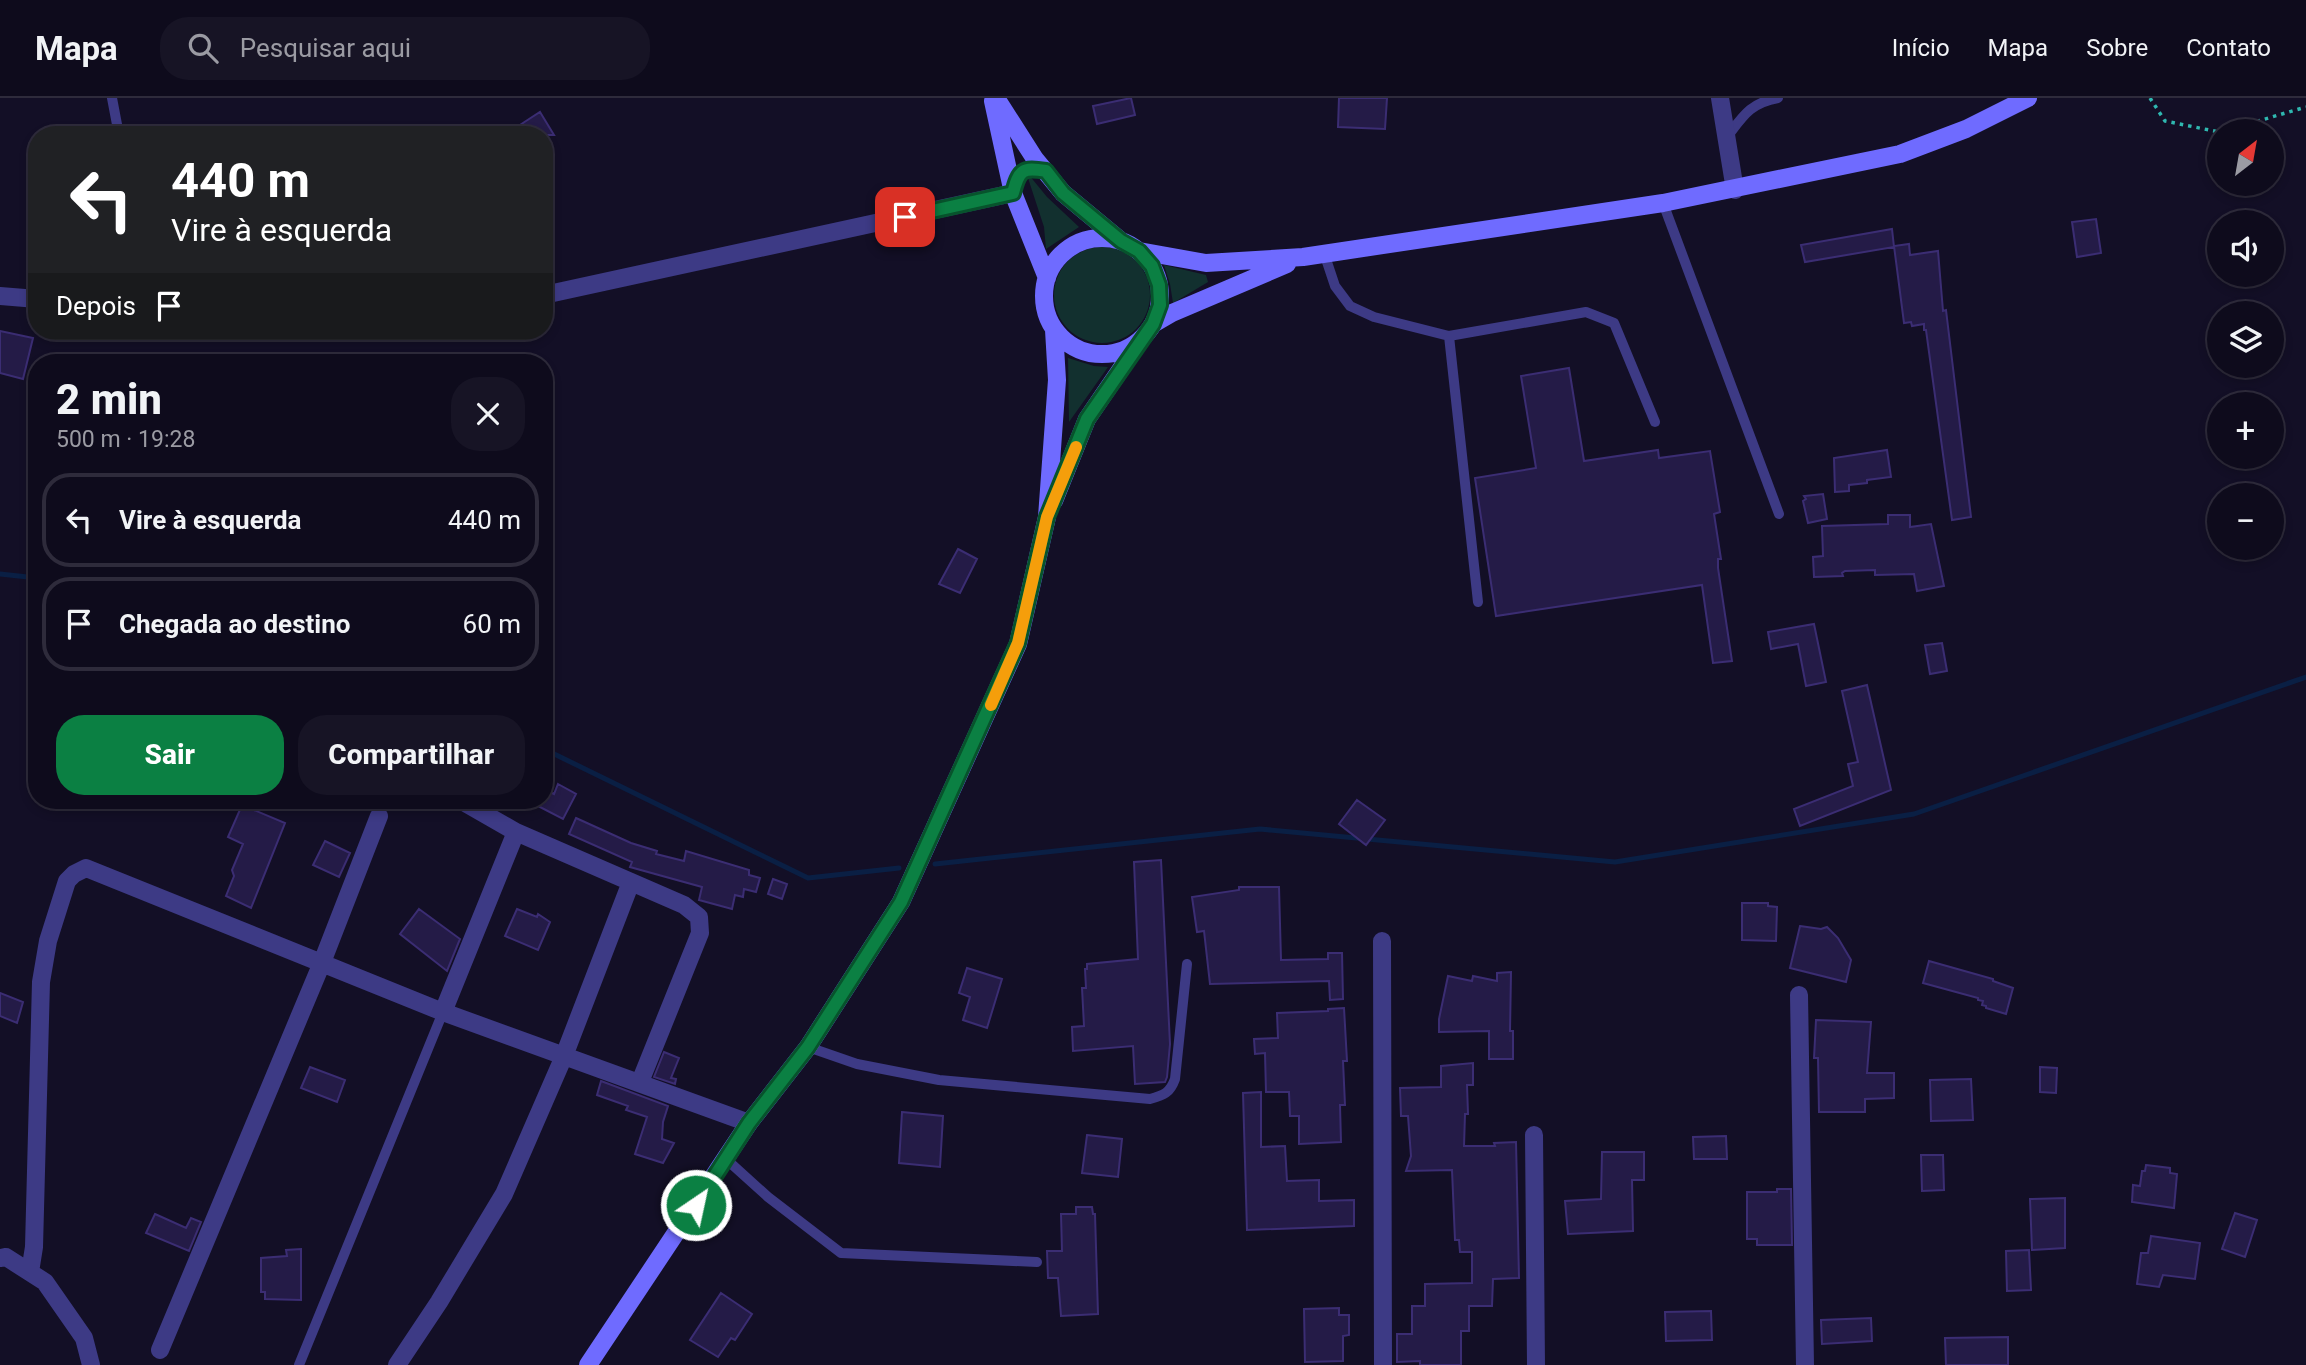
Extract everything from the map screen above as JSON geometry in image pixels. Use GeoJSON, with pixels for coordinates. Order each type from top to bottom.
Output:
{"type":"FeatureCollection","features":[{"type":"Feature","properties":{"kind":"main road"},"geometry":{"type":"LineString","coordinates":[[995,98],[1063,193],[1121,241],[1139,251],[1206,263],[1303,257],[1735,190],[1900,154],[1966,129],[2028,98]]}},
{"type":"Feature","properties":{"kind":"main road"},"geometry":{"type":"LineString","coordinates":[[995,98],[1013,193],[1046,278]]}},
{"type":"Feature","properties":{"kind":"main road"},"geometry":{"type":"LineString","coordinates":[[1013,193],[1018,176],[1023,171],[1046,171]]}},
{"type":"Feature","properties":{"kind":"main road"},"geometry":{"type":"LineString","coordinates":[[1121,241],[1103,238],[1084,241],[1068,249],[1055,261],[1046,278],[1046,313],[1055,330],[1068,343],[1086,352],[1105,354],[1124,350],[1141,340]]}},
{"type":"Feature","properties":{"kind":"main road"},"geometry":{"type":"LineString","coordinates":[[1047,517],[1087,419],[1153,324],[1160,305],[1159,285],[1152,266],[1139,251]]}},
{"type":"Feature","properties":{"kind":"main road"},"geometry":{"type":"LineString","coordinates":[[1153,324],[1230,286],[1303,257]]}},
{"type":"Feature","properties":{"kind":"main road"},"geometry":{"type":"LineString","coordinates":[[587,1365],[749,1123],[808,1047],[901,902],[1013,656],[1047,517],[1057,380],[1055,330]]}},
{"type":"Feature","properties":{"kind":"street"},"geometry":{"type":"LineString","coordinates":[[1720,98],[1735,190]]}},
{"type":"Feature","properties":{"kind":"street"},"geometry":{"type":"LineString","coordinates":[[553,293],[1013,193]]}},
{"type":"Feature","properties":{"kind":"street"},"geometry":{"type":"LineString","coordinates":[[0,296],[28,298]]}},
{"type":"Feature","properties":{"kind":"street"},"geometry":{"type":"LineString","coordinates":[[476,809],[516,832],[684,905],[699,917],[700,933],[640,1082]]}},
{"type":"Feature","properties":{"kind":"street"},"geometry":{"type":"LineString","coordinates":[[160,1350],[321,965],[379,817]]}},
{"type":"Feature","properties":{"kind":"street"},"geometry":{"type":"LineString","coordinates":[[443,1012],[516,832]]}},
{"type":"Feature","properties":{"kind":"street"},"geometry":{"type":"LineString","coordinates":[[30,1272],[34,1247],[41,982],[48,941],[67,881],[81,869],[86,868],[443,1012],[749,1123]]}},
{"type":"Feature","properties":{"kind":"street"},"geometry":{"type":"LineString","coordinates":[[397,1365],[439,1302],[504,1194],[564,1056],[631,882]]}},
{"type":"Feature","properties":{"kind":"street"},"geometry":{"type":"LineString","coordinates":[[1382,941],[1383,1365]]}},
{"type":"Feature","properties":{"kind":"street"},"geometry":{"type":"LineString","coordinates":[[1799,995],[1805,1365]]}},
{"type":"Feature","properties":{"kind":"street"},"geometry":{"type":"LineString","coordinates":[[1535,1135],[1536,1365]]}},
{"type":"Feature","properties":{"kind":"street"},"geometry":{"type":"LineString","coordinates":[[0,1258],[6,1257],[45,1282],[84,1338],[91,1365]]}},
{"type":"Feature","properties":{"kind":"lane"},"geometry":{"type":"LineString","coordinates":[[112,98],[117,126]]}},
{"type":"Feature","properties":{"kind":"lane"},"geometry":{"type":"LineString","coordinates":[[1726,137],[1749,108],[1765,100],[1778,98]]}},
{"type":"Feature","properties":{"kind":"lane"},"geometry":{"type":"LineString","coordinates":[[1663,203],[1779,514]]}},
{"type":"Feature","properties":{"kind":"lane"},"geometry":{"type":"LineString","coordinates":[[1324,253],[1335,286],[1350,306],[1374,317],[1449,336],[1586,312],[1614,323],[1655,422]]}},
{"type":"Feature","properties":{"kind":"lane"},"geometry":{"type":"LineString","coordinates":[[1449,336],[1478,602]]}},
{"type":"Feature","properties":{"kind":"lane"},"geometry":{"type":"LineString","coordinates":[[808,1047],[857,1064],[939,1080],[1150,1098],[1162,1096],[1171,1090],[1175,1079],[1187,964]]}},
{"type":"Feature","properties":{"kind":"lane"},"geometry":{"type":"LineString","coordinates":[[299,1365],[443,1012]]}},
{"type":"Feature","properties":{"kind":"lane"},"geometry":{"type":"LineString","coordinates":[[726,1159],[768,1197],[841,1253],[1037,1262]]}},
{"type":"Feature","properties":{"kind":"path"},"geometry":{"type":"LineString","coordinates":[[2150,98],[2165,121],[2207,129]]}},
{"type":"Feature","properties":{"kind":"path"},"geometry":{"type":"LineString","coordinates":[[2265,119],[2306,107]]}},
{"type":"Feature","properties":{"kind":"green space"},"geometry":{"type":"Polygon","coordinates":[[[1027,175],[1079,227],[1046,249],[1044,227],[1027,175]]]}},
{"type":"Feature","properties":{"kind":"green space"},"geometry":{"type":"Polygon","coordinates":[[[1102,247],[1120,251],[1136,261],[1146,277],[1150,295],[1146,313],[1136,329],[1120,339],[1102,343],[1084,339],[1068,329],[1058,313],[1054,295],[1058,277],[1068,261],[1084,251],[1102,247]]]}},
{"type":"Feature","properties":{"kind":"green space"},"geometry":{"type":"Polygon","coordinates":[[[1164,265],[1206,275],[1208,282],[1173,303],[1164,265]]]}},
{"type":"Feature","properties":{"kind":"green space"},"geometry":{"type":"Polygon","coordinates":[[[1068,358],[1108,367],[1069,422],[1068,358]]]}},
{"type":"Feature","properties":{"kind":"building"},"geometry":{"type":"Polygon","coordinates":[[[1131,98],[1135,115],[1097,124],[1093,106],[1131,98]]]}},
{"type":"Feature","properties":{"kind":"building"},"geometry":{"type":"Polygon","coordinates":[[[1339,98],[1387,98],[1385,129],[1338,127],[1339,98]]]}},
{"type":"Feature","properties":{"kind":"building"},"geometry":{"type":"Polygon","coordinates":[[[540,112],[549,126],[518,126],[540,112]]]}},
{"type":"Feature","properties":{"kind":"building"},"geometry":{"type":"Polygon","coordinates":[[[2096,219],[2101,253],[2077,257],[2072,222],[2096,219]]]}},
{"type":"Feature","properties":{"kind":"building"},"geometry":{"type":"Polygon","coordinates":[[[1892,229],[1894,247],[1805,262],[1801,245],[1892,229]]]}},
{"type":"Feature","properties":{"kind":"building"},"geometry":{"type":"Polygon","coordinates":[[[1909,244],[1910,255],[1938,251],[1943,311],[1946,310],[1971,517],[1952,520],[1926,330],[1924,324],[1912,326],[1911,322],[1904,323],[1894,246],[1909,244]]]}},
{"type":"Feature","properties":{"kind":"building"},"geometry":{"type":"Polygon","coordinates":[[[0,331],[33,340],[23,379],[0,373],[0,331]]]}},
{"type":"Feature","properties":{"kind":"building"},"geometry":{"type":"Polygon","coordinates":[[[1569,368],[1584,461],[1658,450],[1659,458],[1710,451],[1720,512],[1714,514],[1721,559],[1718,559],[1718,568],[1732,661],[1713,663],[1702,585],[1496,616],[1475,478],[1536,468],[1521,376],[1569,368]]]}},
{"type":"Feature","properties":{"kind":"building"},"geometry":{"type":"Polygon","coordinates":[[[1887,450],[1891,477],[1867,480],[1867,483],[1849,485],[1849,491],[1835,492],[1834,458],[1887,450]]]}},
{"type":"Feature","properties":{"kind":"building"},"geometry":{"type":"Polygon","coordinates":[[[1823,494],[1827,519],[1808,523],[1804,496],[1823,494]]]}},
{"type":"Feature","properties":{"kind":"building"},"geometry":{"type":"Polygon","coordinates":[[[1888,515],[1910,515],[1910,527],[1931,524],[1944,586],[1917,591],[1914,574],[1875,575],[1875,570],[1845,571],[1843,576],[1814,577],[1813,557],[1823,556],[1822,526],[1888,524],[1888,515]]]}},
{"type":"Feature","properties":{"kind":"building"},"geometry":{"type":"Polygon","coordinates":[[[958,549],[977,559],[960,593],[939,584],[958,549]]]}},
{"type":"Feature","properties":{"kind":"building"},"geometry":{"type":"Polygon","coordinates":[[[1814,624],[1826,682],[1806,686],[1798,644],[1771,649],[1768,632],[1814,624]]]}},
{"type":"Feature","properties":{"kind":"building"},"geometry":{"type":"Polygon","coordinates":[[[1942,643],[1947,671],[1930,674],[1925,645],[1942,643]]]}},
{"type":"Feature","properties":{"kind":"building"},"geometry":{"type":"Polygon","coordinates":[[[1867,685],[1891,790],[1800,826],[1794,809],[1853,786],[1848,764],[1858,762],[1842,691],[1867,685]]]}},
{"type":"Feature","properties":{"kind":"building"},"geometry":{"type":"Polygon","coordinates":[[[558,784],[576,794],[563,819],[544,809],[553,809],[558,784]]]}},
{"type":"Feature","properties":{"kind":"building"},"geometry":{"type":"Polygon","coordinates":[[[1357,800],[1385,820],[1366,845],[1339,824],[1357,800]]]}},
{"type":"Feature","properties":{"kind":"building"},"geometry":{"type":"Polygon","coordinates":[[[240,809],[252,809],[285,823],[251,908],[226,896],[234,876],[232,870],[243,844],[228,837],[240,809]]]}},
{"type":"Feature","properties":{"kind":"building"},"geometry":{"type":"Polygon","coordinates":[[[576,818],[631,843],[657,851],[656,854],[684,861],[686,851],[749,870],[749,875],[760,878],[756,892],[744,889],[743,897],[735,895],[732,909],[699,900],[702,887],[630,867],[632,862],[569,834],[576,818]]]}},
{"type":"Feature","properties":{"kind":"building"},"geometry":{"type":"Polygon","coordinates":[[[325,841],[350,853],[339,877],[313,865],[325,841]]]}},
{"type":"Feature","properties":{"kind":"building"},"geometry":{"type":"Polygon","coordinates":[[[1161,860],[1170,1044],[1167,1077],[1165,1082],[1135,1084],[1133,1046],[1073,1051],[1072,1027],[1084,1026],[1082,988],[1086,988],[1087,964],[1138,959],[1134,862],[1161,860]]]}},
{"type":"Feature","properties":{"kind":"building"},"geometry":{"type":"Polygon","coordinates":[[[773,879],[787,884],[782,899],[768,894],[773,879]]]}},
{"type":"Feature","properties":{"kind":"building"},"geometry":{"type":"Polygon","coordinates":[[[1239,887],[1279,887],[1281,960],[1328,959],[1328,953],[1342,953],[1343,999],[1330,1000],[1329,981],[1210,984],[1204,931],[1197,932],[1192,897],[1239,890],[1239,887]]]}},
{"type":"Feature","properties":{"kind":"building"},"geometry":{"type":"Polygon","coordinates":[[[1742,903],[1768,903],[1768,906],[1777,907],[1776,941],[1742,940],[1742,903]]]}},
{"type":"Feature","properties":{"kind":"building"},"geometry":{"type":"Polygon","coordinates":[[[419,909],[460,939],[447,971],[400,934],[419,909]]]}},
{"type":"Feature","properties":{"kind":"building"},"geometry":{"type":"Polygon","coordinates":[[[517,909],[537,917],[538,914],[550,922],[538,950],[505,936],[517,909]]]}},
{"type":"Feature","properties":{"kind":"building"},"geometry":{"type":"Polygon","coordinates":[[[1800,926],[1821,929],[1827,927],[1838,938],[1851,960],[1846,982],[1790,968],[1800,926]]]}},
{"type":"Feature","properties":{"kind":"building"},"geometry":{"type":"Polygon","coordinates":[[[1929,961],[1993,979],[2013,988],[2006,1014],[1986,1008],[1978,998],[1923,983],[1929,961]]]}},
{"type":"Feature","properties":{"kind":"building"},"geometry":{"type":"Polygon","coordinates":[[[967,968],[1002,979],[987,1028],[963,1020],[970,997],[959,993],[967,968]]]}},
{"type":"Feature","properties":{"kind":"building"},"geometry":{"type":"Polygon","coordinates":[[[1511,972],[1510,1031],[1513,1031],[1513,1059],[1489,1059],[1489,1031],[1439,1032],[1448,976],[1472,981],[1473,976],[1497,981],[1497,973],[1511,972]]]}},
{"type":"Feature","properties":{"kind":"building"},"geometry":{"type":"Polygon","coordinates":[[[0,993],[23,1002],[17,1023],[0,1016],[0,993]]]}},
{"type":"Feature","properties":{"kind":"building"},"geometry":{"type":"Polygon","coordinates":[[[1344,1008],[1347,1061],[1343,1061],[1345,1105],[1340,1105],[1341,1142],[1299,1144],[1299,1116],[1290,1116],[1289,1092],[1266,1092],[1265,1053],[1255,1054],[1254,1039],[1278,1038],[1277,1013],[1344,1008]]]}},
{"type":"Feature","properties":{"kind":"building"},"geometry":{"type":"Polygon","coordinates":[[[1816,1020],[1871,1022],[1867,1073],[1894,1073],[1894,1098],[1865,1099],[1865,1112],[1819,1112],[1818,1058],[1814,1058],[1816,1020]]]}},
{"type":"Feature","properties":{"kind":"building"},"geometry":{"type":"Polygon","coordinates":[[[664,1052],[679,1058],[671,1078],[676,1079],[675,1084],[654,1077],[664,1052]]]}},
{"type":"Feature","properties":{"kind":"building"},"geometry":{"type":"Polygon","coordinates":[[[1473,1063],[1473,1085],[1467,1085],[1468,1114],[1465,1114],[1464,1146],[1495,1146],[1494,1143],[1516,1142],[1519,1278],[1493,1279],[1492,1306],[1469,1306],[1469,1331],[1461,1331],[1461,1365],[1397,1362],[1397,1334],[1412,1334],[1412,1306],[1425,1306],[1425,1284],[1472,1283],[1472,1252],[1460,1252],[1459,1240],[1455,1240],[1452,1170],[1406,1171],[1411,1156],[1408,1116],[1401,1116],[1400,1088],[1441,1087],[1441,1066],[1473,1063]]]}},
{"type":"Feature","properties":{"kind":"building"},"geometry":{"type":"Polygon","coordinates":[[[310,1067],[345,1080],[337,1102],[301,1088],[310,1067]]]}},
{"type":"Feature","properties":{"kind":"building"},"geometry":{"type":"Polygon","coordinates":[[[2040,1067],[2057,1068],[2056,1093],[2040,1092],[2040,1067]]]}},
{"type":"Feature","properties":{"kind":"building"},"geometry":{"type":"Polygon","coordinates":[[[1971,1079],[1973,1120],[1931,1121],[1930,1080],[1971,1079]]]}},
{"type":"Feature","properties":{"kind":"building"},"geometry":{"type":"Polygon","coordinates":[[[601,1081],[668,1106],[662,1139],[674,1143],[663,1163],[635,1154],[647,1117],[626,1110],[628,1106],[597,1095],[601,1081]]]}},
{"type":"Feature","properties":{"kind":"building"},"geometry":{"type":"Polygon","coordinates":[[[1261,1092],[1261,1147],[1285,1146],[1287,1181],[1319,1180],[1319,1201],[1354,1200],[1354,1226],[1247,1230],[1243,1093],[1261,1092]]]}},
{"type":"Feature","properties":{"kind":"building"},"geometry":{"type":"Polygon","coordinates":[[[902,1112],[943,1116],[940,1167],[899,1163],[902,1112]]]}},
{"type":"Feature","properties":{"kind":"building"},"geometry":{"type":"Polygon","coordinates":[[[1087,1135],[1122,1139],[1118,1177],[1082,1173],[1087,1135]]]}},
{"type":"Feature","properties":{"kind":"building"},"geometry":{"type":"Polygon","coordinates":[[[1726,1136],[1727,1159],[1694,1159],[1693,1137],[1726,1136]]]}},
{"type":"Feature","properties":{"kind":"building"},"geometry":{"type":"Polygon","coordinates":[[[1602,1152],[1644,1152],[1644,1180],[1632,1180],[1633,1231],[1568,1234],[1565,1201],[1601,1199],[1602,1152]]]}},
{"type":"Feature","properties":{"kind":"building"},"geometry":{"type":"Polygon","coordinates":[[[1921,1155],[1943,1155],[1944,1190],[1922,1191],[1921,1155]]]}},
{"type":"Feature","properties":{"kind":"building"},"geometry":{"type":"Polygon","coordinates":[[[2146,1165],[2170,1168],[2170,1173],[2177,1174],[2174,1208],[2132,1202],[2133,1185],[2140,1186],[2142,1171],[2145,1171],[2146,1165]]]}},
{"type":"Feature","properties":{"kind":"building"},"geometry":{"type":"Polygon","coordinates":[[[1777,1189],[1791,1189],[1792,1245],[1757,1245],[1757,1239],[1747,1239],[1747,1192],[1777,1192],[1777,1189]]]}},
{"type":"Feature","properties":{"kind":"building"},"geometry":{"type":"Polygon","coordinates":[[[2065,1198],[2065,1248],[2032,1250],[2030,1199],[2065,1198]]]}},
{"type":"Feature","properties":{"kind":"building"},"geometry":{"type":"Polygon","coordinates":[[[1076,1207],[1092,1207],[1095,1214],[1098,1314],[1061,1316],[1058,1278],[1048,1278],[1047,1251],[1062,1251],[1061,1214],[1076,1214],[1076,1207]]]}},
{"type":"Feature","properties":{"kind":"building"},"geometry":{"type":"Polygon","coordinates":[[[2235,1213],[2257,1220],[2245,1257],[2222,1249],[2235,1213]]]}},
{"type":"Feature","properties":{"kind":"building"},"geometry":{"type":"Polygon","coordinates":[[[155,1214],[186,1228],[191,1218],[201,1222],[189,1251],[146,1233],[155,1214]]]}},
{"type":"Feature","properties":{"kind":"building"},"geometry":{"type":"Polygon","coordinates":[[[2151,1236],[2200,1243],[2195,1279],[2163,1275],[2159,1287],[2137,1284],[2141,1253],[2148,1253],[2151,1236]]]}},
{"type":"Feature","properties":{"kind":"building"},"geometry":{"type":"Polygon","coordinates":[[[301,1249],[301,1300],[265,1299],[265,1292],[261,1292],[261,1258],[287,1256],[286,1250],[301,1249]]]}},
{"type":"Feature","properties":{"kind":"building"},"geometry":{"type":"Polygon","coordinates":[[[2029,1250],[2031,1290],[2007,1291],[2006,1251],[2029,1250]]]}},
{"type":"Feature","properties":{"kind":"building"},"geometry":{"type":"Polygon","coordinates":[[[721,1293],[752,1314],[735,1340],[731,1338],[718,1357],[690,1340],[721,1293]]]}},
{"type":"Feature","properties":{"kind":"building"},"geometry":{"type":"Polygon","coordinates":[[[1339,1308],[1339,1315],[1349,1315],[1349,1335],[1343,1336],[1343,1361],[1305,1362],[1304,1309],[1339,1308]]]}},
{"type":"Feature","properties":{"kind":"building"},"geometry":{"type":"Polygon","coordinates":[[[1711,1311],[1712,1340],[1666,1341],[1665,1312],[1711,1311]]]}},
{"type":"Feature","properties":{"kind":"building"},"geometry":{"type":"Polygon","coordinates":[[[1871,1318],[1872,1341],[1822,1344],[1821,1320],[1871,1318]]]}},
{"type":"Feature","properties":{"kind":"building"},"geometry":{"type":"Polygon","coordinates":[[[2008,1337],[2008,1365],[1946,1365],[1945,1338],[2008,1337]]]}},
{"type":"Feature","properties":{"kind":"waterway"},"geometry":{"type":"LineString","coordinates":[[0,574],[28,577]]}},
{"type":"Feature","properties":{"kind":"waterway"},"geometry":{"type":"LineString","coordinates":[[935,864],[1260,829],[1615,862],[1914,814],[2306,677]]}},
{"type":"Feature","properties":{"kind":"waterway"},"geometry":{"type":"LineString","coordinates":[[553,753],[808,878],[899,868]]}},
{"type":"Feature","properties":{"kind":"slow traffic"},"geometry":{"type":"LineString","coordinates":[[991,705],[1018,643],[1047,517],[1076,447]]}},
{"type":"Feature","properties":{"kind":"route"},"geometry":{"type":"LineString","coordinates":[[696,1205],[749,1123],[808,1047],[901,902],[1018,643],[1047,517],[1087,419],[1148,332],[1160,305],[1159,285],[1152,266],[1139,251],[1121,241],[1063,193],[1046,171],[1023,171],[1018,176],[1013,193],[905,217]]}}]}
